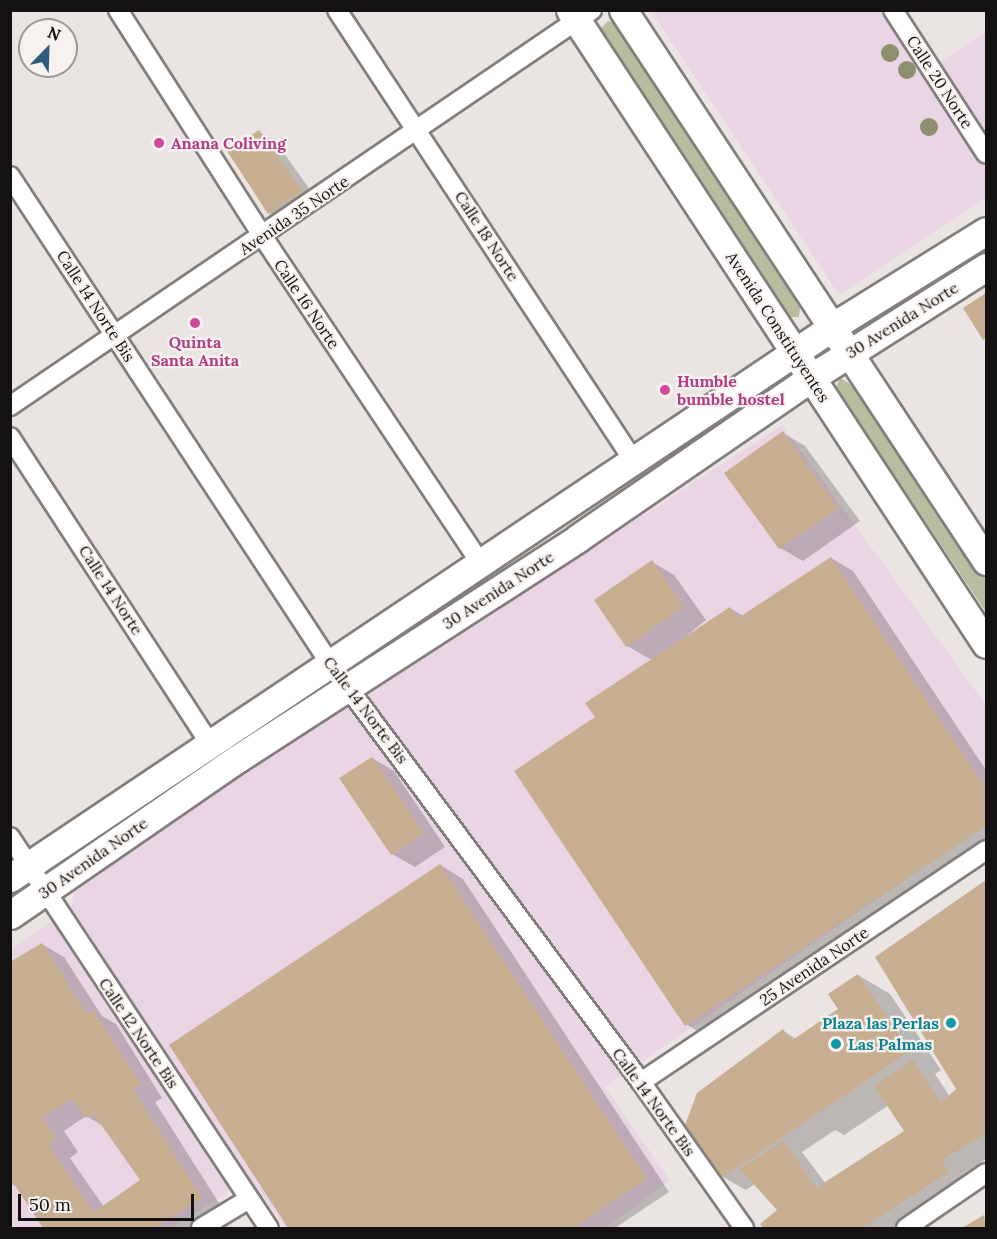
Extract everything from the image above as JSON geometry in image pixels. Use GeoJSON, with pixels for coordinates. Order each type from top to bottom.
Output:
{"type":"FeatureCollection","features":[{"type":"Feature","properties":{"kind":"street","name":"Calle 16 Norte"},"geometry":{"type":"LineString","coordinates":[[118,10],[263,237],[481,564]]}},
{"type":"Feature","properties":{"kind":"street","name":"Calle 18 Norte"},"geometry":{"type":"LineString","coordinates":[[337,10],[635,463]]}},
{"type":"Feature","properties":{"kind":"street"},"geometry":{"type":"LineString","coordinates":[[623,10],[987,561]]}},
{"type":"Feature","properties":{"kind":"street","name":"Calle 20 Norte"},"geometry":{"type":"LineString","coordinates":[[893,10],[987,154]]}},
{"type":"Feature","properties":{"kind":"street","name":"Avenida 35 Norte"},"geometry":{"type":"LineString","coordinates":[[10,406],[263,237],[580,14]]}},
{"type":"Feature","properties":{"kind":"street","name":"Avenida Constituyentes"},"geometry":{"type":"LineString","coordinates":[[580,14],[795,352],[987,644]]}},
{"type":"Feature","properties":{"kind":"street","name":"Calle 14 Norte Bis"},"geometry":{"type":"LineString","coordinates":[[10,176],[116,334],[331,665],[349,686],[641,1082],[744,1228]]}},
{"type":"Feature","properties":{"kind":"street","name":"30 Avenida Norte"},"geometry":{"type":"LineString","coordinates":[[20,872],[635,463],[795,352],[987,231]]}},
{"type":"Feature","properties":{"kind":"street","name":"30 Avenida Norte"},"geometry":{"type":"LineString","coordinates":[[10,915],[349,686],[578,538],[812,377],[987,267]]}},
{"type":"Feature","properties":{"kind":"street","name":"Calle 14 Norte"},"geometry":{"type":"LineString","coordinates":[[10,437],[210,744]]}},
{"type":"Feature","properties":{"kind":"street","name":"Calle 12 Norte Bis"},"geometry":{"type":"LineString","coordinates":[[10,837],[20,872],[45,891],[269,1228]]}},
{"type":"Feature","properties":{"kind":"street","name":"25 Avenida Norte"},"geometry":{"type":"LineString","coordinates":[[641,1082],[987,850]]}},
{"type":"Feature","properties":{"kind":"street"},"geometry":{"type":"LineString","coordinates":[[906,1228],[986,1173]]}},
{"type":"Feature","properties":{"kind":"street"},"geometry":{"type":"LineString","coordinates":[[201,1228],[249,1199]]}},
{"type":"Feature","properties":{"kind":"shaded area"},"geometry":{"type":"Polygon","coordinates":[[[651,11],[903,11],[938,63],[986,31],[986,198],[839,295],[651,11]]]}},
{"type":"Feature","properties":{"kind":"shaded area"},"geometry":{"type":"Polygon","coordinates":[[[782,425],[986,705],[986,824],[605,1087],[670,1180],[605,1228],[286,1228],[250,1179],[171,1228],[11,1228],[11,949],[72,907],[74,885],[782,425]]]}},
{"type":"Feature","properties":{"kind":"green space"},"geometry":{"type":"Polygon","coordinates":[[[608,21],[617,24],[800,307],[799,317],[789,317],[600,29],[608,21]]]}},
{"type":"Feature","properties":{"kind":"green space"},"geometry":{"type":"Polygon","coordinates":[[[986,244],[986,249],[860,333],[857,328],[986,244]]]}},
{"type":"Feature","properties":{"kind":"green space"},"geometry":{"type":"Polygon","coordinates":[[[840,378],[852,385],[986,580],[986,612],[836,388],[840,378]]]}},
{"type":"Feature","properties":{"kind":"green space"},"geometry":{"type":"Polygon","coordinates":[[[773,381],[776,386],[370,651],[773,381]]]}},
{"type":"Feature","properties":{"kind":"green space"},"geometry":{"type":"Polygon","coordinates":[[[311,692],[308,698],[73,855],[66,855],[311,692]]]}},
{"type":"Feature","properties":{"kind":"building"},"geometry":{"type":"Polygon","coordinates":[[[259,130],[302,191],[268,214],[227,151],[259,130]]]}},
{"type":"Feature","properties":{"kind":"building"},"geometry":{"type":"Polygon","coordinates":[[[986,293],[986,338],[983,340],[963,308],[986,293]]]}},
{"type":"Feature","properties":{"kind":"building"},"geometry":{"type":"Polygon","coordinates":[[[783,431],[838,508],[779,549],[724,473],[783,431]]]}},
{"type":"Feature","properties":{"kind":"building"},"geometry":{"type":"Polygon","coordinates":[[[831,557],[986,789],[986,826],[685,1026],[514,771],[595,717],[585,703],[730,607],[738,618],[831,557]]]}},
{"type":"Feature","properties":{"kind":"building"},"geometry":{"type":"Polygon","coordinates":[[[652,560],[684,607],[626,647],[594,600],[652,560]]]}},
{"type":"Feature","properties":{"kind":"building"},"geometry":{"type":"Polygon","coordinates":[[[372,757],[424,833],[391,855],[339,778],[372,757]]]}},
{"type":"Feature","properties":{"kind":"building"},"geometry":{"type":"Polygon","coordinates":[[[440,864],[647,1179],[573,1228],[288,1228],[169,1045],[440,864]]]}},
{"type":"Feature","properties":{"kind":"building"},"geometry":{"type":"Polygon","coordinates":[[[986,880],[986,1133],[942,1160],[949,1172],[862,1228],[763,1228],[760,1224],[777,1210],[740,1169],[784,1140],[816,1188],[904,1131],[874,1086],[913,1060],[941,1103],[956,1089],[875,957],[986,880]]]}},
{"type":"Feature","properties":{"kind":"building"},"geometry":{"type":"Polygon","coordinates":[[[42,943],[87,1014],[93,1010],[141,1084],[133,1089],[202,1198],[154,1228],[43,1228],[10,1178],[10,962],[42,943]],[[72,1098],[42,1118],[57,1139],[48,1145],[94,1212],[140,1180],[93,1113],[86,1118],[72,1098]]]}},
{"type":"Feature","properties":{"kind":"building"},"geometry":{"type":"Polygon","coordinates":[[[858,974],[910,1051],[722,1178],[685,1125],[697,1093],[783,1029],[791,1041],[838,1009],[828,994],[858,974]]]}},
{"type":"Feature","properties":{"kind":"building"},"geometry":{"type":"Polygon","coordinates":[[[984,1215],[986,1228],[962,1228],[984,1215]]]}},
{"type":"Feature","properties":{"kind":"place","name":"Anana Coliving"},"geometry":{"type":"Point","coordinates":[159,143]}},
{"type":"Feature","properties":{"kind":"place","name":"Quinta Santa Anita"},"geometry":{"type":"Point","coordinates":[195,323]}},
{"type":"Feature","properties":{"kind":"place","name":"Humble bumble hostel"},"geometry":{"type":"Point","coordinates":[665,390]}},
{"type":"Feature","properties":{"kind":"place","name":"Plaza las Perlas"},"geometry":{"type":"Point","coordinates":[951,1023]}},
{"type":"Feature","properties":{"kind":"place","name":"Las Palmas"},"geometry":{"type":"Point","coordinates":[836,1044]}}]}
